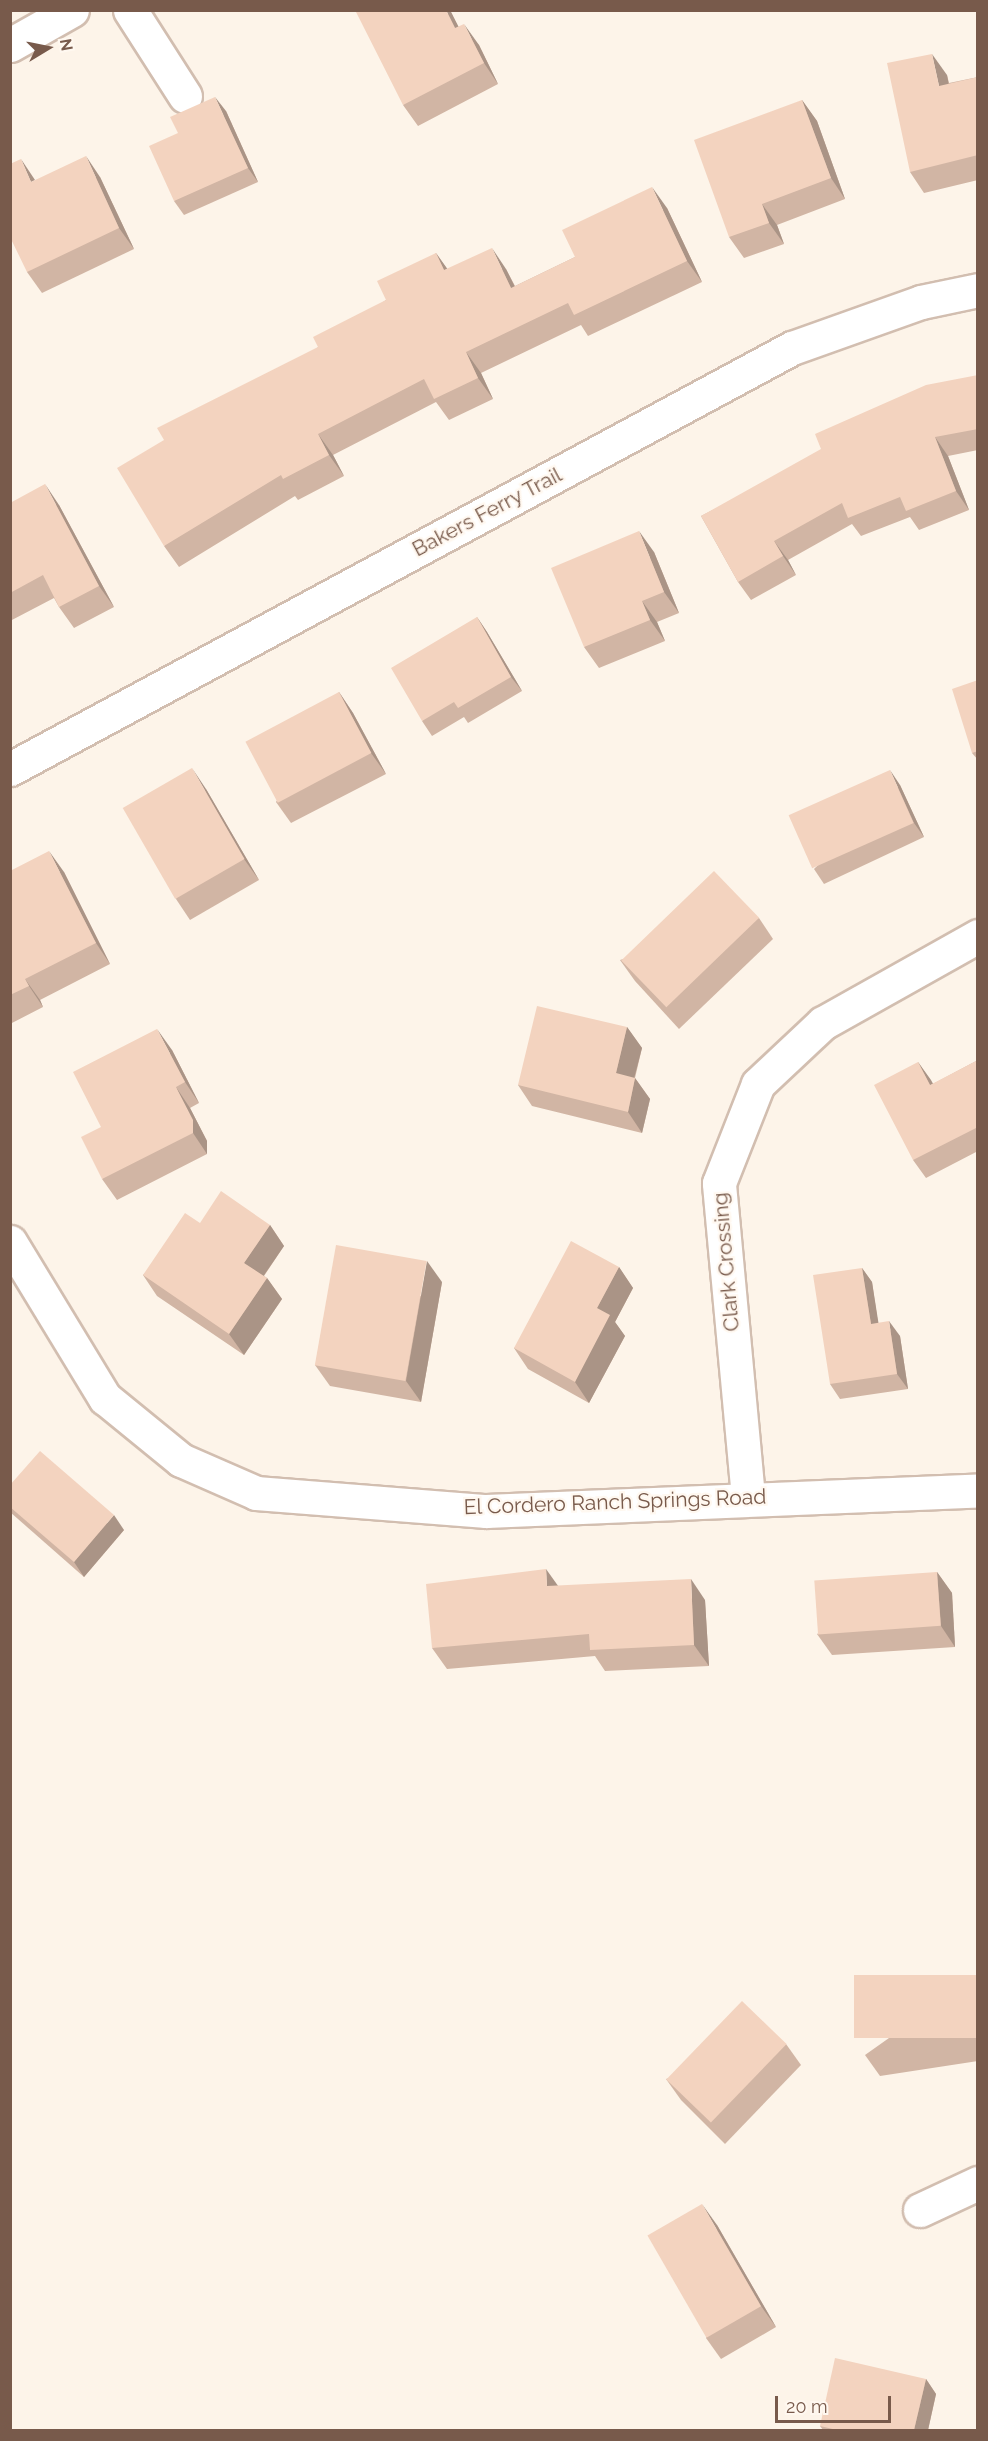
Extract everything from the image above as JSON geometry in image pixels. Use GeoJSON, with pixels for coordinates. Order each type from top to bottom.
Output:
{"type":"FeatureCollection","features":[{"type":"Feature","properties":{"kind":"street"},"geometry":{"type":"LineString","coordinates":[[10,45],[72,10]]}},
{"type":"Feature","properties":{"kind":"street"},"geometry":{"type":"LineString","coordinates":[[130,10],[185,96]]}},
{"type":"Feature","properties":{"kind":"street","name":"Bakers Ferry Trail"},"geometry":{"type":"LineString","coordinates":[[10,769],[792,348],[921,302],[978,290]]}},
{"type":"Feature","properties":{"kind":"street","name":"Clark Crossing"},"geometry":{"type":"LineString","coordinates":[[748,1497],[719,1183],[758,1084],[823,1023],[978,936]]}},
{"type":"Feature","properties":{"kind":"street","name":"El Cordero Ranch Springs Road"},"geometry":{"type":"LineString","coordinates":[[10,1242],[105,1398],[181,1460],[256,1493],[486,1511],[748,1497],[978,1490]]}},
{"type":"Feature","properties":{"kind":"street"},"geometry":{"type":"LineString","coordinates":[[920,2210],[978,2183]]}},
{"type":"Feature","properties":{"kind":"building"},"geometry":{"type":"Polygon","coordinates":[[[355,10],[446,10],[455,28],[464,24],[484,63],[403,105],[355,10]]]}},
{"type":"Feature","properties":{"kind":"building"},"geometry":{"type":"Polygon","coordinates":[[[932,54],[939,86],[978,77],[978,155],[910,172],[887,63],[932,54]]]}},
{"type":"Feature","properties":{"kind":"building"},"geometry":{"type":"Polygon","coordinates":[[[215,97],[248,168],[174,201],[149,146],[178,133],[170,117],[215,97]]]}},
{"type":"Feature","properties":{"kind":"building"},"geometry":{"type":"Polygon","coordinates":[[[802,100],[831,178],[762,204],[769,223],[729,237],[694,140],[802,100]]]}},
{"type":"Feature","properties":{"kind":"building"},"geometry":{"type":"Polygon","coordinates":[[[86,156],[119,228],[27,272],[10,237],[10,164],[21,159],[31,182],[86,156]]]}},
{"type":"Feature","properties":{"kind":"building"},"geometry":{"type":"Polygon","coordinates":[[[652,187],[687,261],[574,315],[568,303],[466,352],[478,378],[434,399],[424,379],[318,434],[329,455],[283,479],[281,475],[164,546],[117,468],[164,440],[157,428],[318,347],[313,337],[386,300],[377,281],[436,253],[444,270],[492,248],[511,288],[575,257],[562,230],[652,187]]]}},
{"type":"Feature","properties":{"kind":"building"},"geometry":{"type":"Polygon","coordinates":[[[978,375],[978,429],[935,437],[956,491],[906,511],[900,497],[848,518],[842,503],[774,541],[783,556],[738,582],[701,516],[821,449],[815,434],[926,385],[978,375]]]}},
{"type":"Feature","properties":{"kind":"building"},"geometry":{"type":"Polygon","coordinates":[[[45,484],[99,586],[59,607],[43,575],[10,593],[10,503],[45,484]]]}},
{"type":"Feature","properties":{"kind":"building"},"geometry":{"type":"Polygon","coordinates":[[[639,531],[664,592],[642,601],[650,620],[584,647],[551,568],[639,531]]]}},
{"type":"Feature","properties":{"kind":"building"},"geometry":{"type":"Polygon","coordinates":[[[477,617],[511,677],[458,708],[454,702],[422,721],[391,668],[477,617]]]}},
{"type":"Feature","properties":{"kind":"building"},"geometry":{"type":"Polygon","coordinates":[[[978,680],[978,751],[972,753],[952,689],[978,680]]]}},
{"type":"Feature","properties":{"kind":"building"},"geometry":{"type":"Polygon","coordinates":[[[339,692],[371,753],[278,803],[245,742],[339,692]]]}},
{"type":"Feature","properties":{"kind":"building"},"geometry":{"type":"Polygon","coordinates":[[[192,768],[244,859],[175,899],[123,808],[192,768]]]}},
{"type":"Feature","properties":{"kind":"building"},"geometry":{"type":"Polygon","coordinates":[[[890,770],[914,823],[812,868],[789,815],[890,770]]]}},
{"type":"Feature","properties":{"kind":"building"},"geometry":{"type":"Polygon","coordinates":[[[49,851],[96,943],[25,979],[29,986],[10,995],[10,871],[49,851]]]}},
{"type":"Feature","properties":{"kind":"building"},"geometry":{"type":"Polygon","coordinates":[[[714,871],[759,918],[666,1007],[621,961],[714,871]]]}},
{"type":"Feature","properties":{"kind":"building"},"geometry":{"type":"Polygon","coordinates":[[[537,1006],[627,1027],[616,1073],[635,1078],[628,1112],[518,1085],[537,1006]]]}},
{"type":"Feature","properties":{"kind":"building"},"geometry":{"type":"Polygon","coordinates":[[[157,1029],[185,1082],[176,1087],[193,1120],[193,1133],[102,1179],[81,1137],[101,1127],[73,1072],[157,1029]]]}},
{"type":"Feature","properties":{"kind":"building"},"geometry":{"type":"Polygon","coordinates":[[[978,1060],[978,1127],[913,1160],[874,1085],[918,1062],[930,1085],[978,1060]]]}},
{"type":"Feature","properties":{"kind":"building"},"geometry":{"type":"Polygon","coordinates":[[[221,1191],[270,1225],[244,1263],[267,1278],[229,1334],[143,1275],[185,1213],[200,1223],[221,1191]]]}},
{"type":"Feature","properties":{"kind":"building"},"geometry":{"type":"Polygon","coordinates":[[[571,1241],[619,1267],[597,1308],[610,1315],[575,1382],[514,1348],[571,1241]]]}},
{"type":"Feature","properties":{"kind":"building"},"geometry":{"type":"Polygon","coordinates":[[[336,1245],[427,1261],[405,1381],[315,1365],[336,1245]]]}},
{"type":"Feature","properties":{"kind":"building"},"geometry":{"type":"Polygon","coordinates":[[[862,1268],[871,1324],[889,1321],[897,1374],[830,1384],[813,1275],[862,1268]]]}},
{"type":"Feature","properties":{"kind":"building"},"geometry":{"type":"Polygon","coordinates":[[[40,1451],[114,1515],[74,1562],[10,1507],[10,1485],[40,1451]]]}},
{"type":"Feature","properties":{"kind":"building"},"geometry":{"type":"Polygon","coordinates":[[[546,1569],[547,1586],[691,1579],[694,1645],[590,1650],[589,1634],[432,1648],[426,1584],[546,1569]]]}},
{"type":"Feature","properties":{"kind":"building"},"geometry":{"type":"Polygon","coordinates":[[[937,1572],[941,1626],[818,1634],[814,1581],[937,1572]]]}},
{"type":"Feature","properties":{"kind":"building"},"geometry":{"type":"Polygon","coordinates":[[[854,1975],[978,1975],[978,2038],[854,2038],[854,1975]]]}},
{"type":"Feature","properties":{"kind":"building"},"geometry":{"type":"Polygon","coordinates":[[[742,2001],[787,2044],[711,2122],[666,2079],[742,2001]]]}},
{"type":"Feature","properties":{"kind":"building"},"geometry":{"type":"Polygon","coordinates":[[[702,2204],[761,2306],[706,2338],[647,2236],[702,2204]]]}},
{"type":"Feature","properties":{"kind":"building"},"geometry":{"type":"Polygon","coordinates":[[[835,2358],[926,2379],[914,2430],[837,2430],[820,2426],[835,2358]]]}}]}
